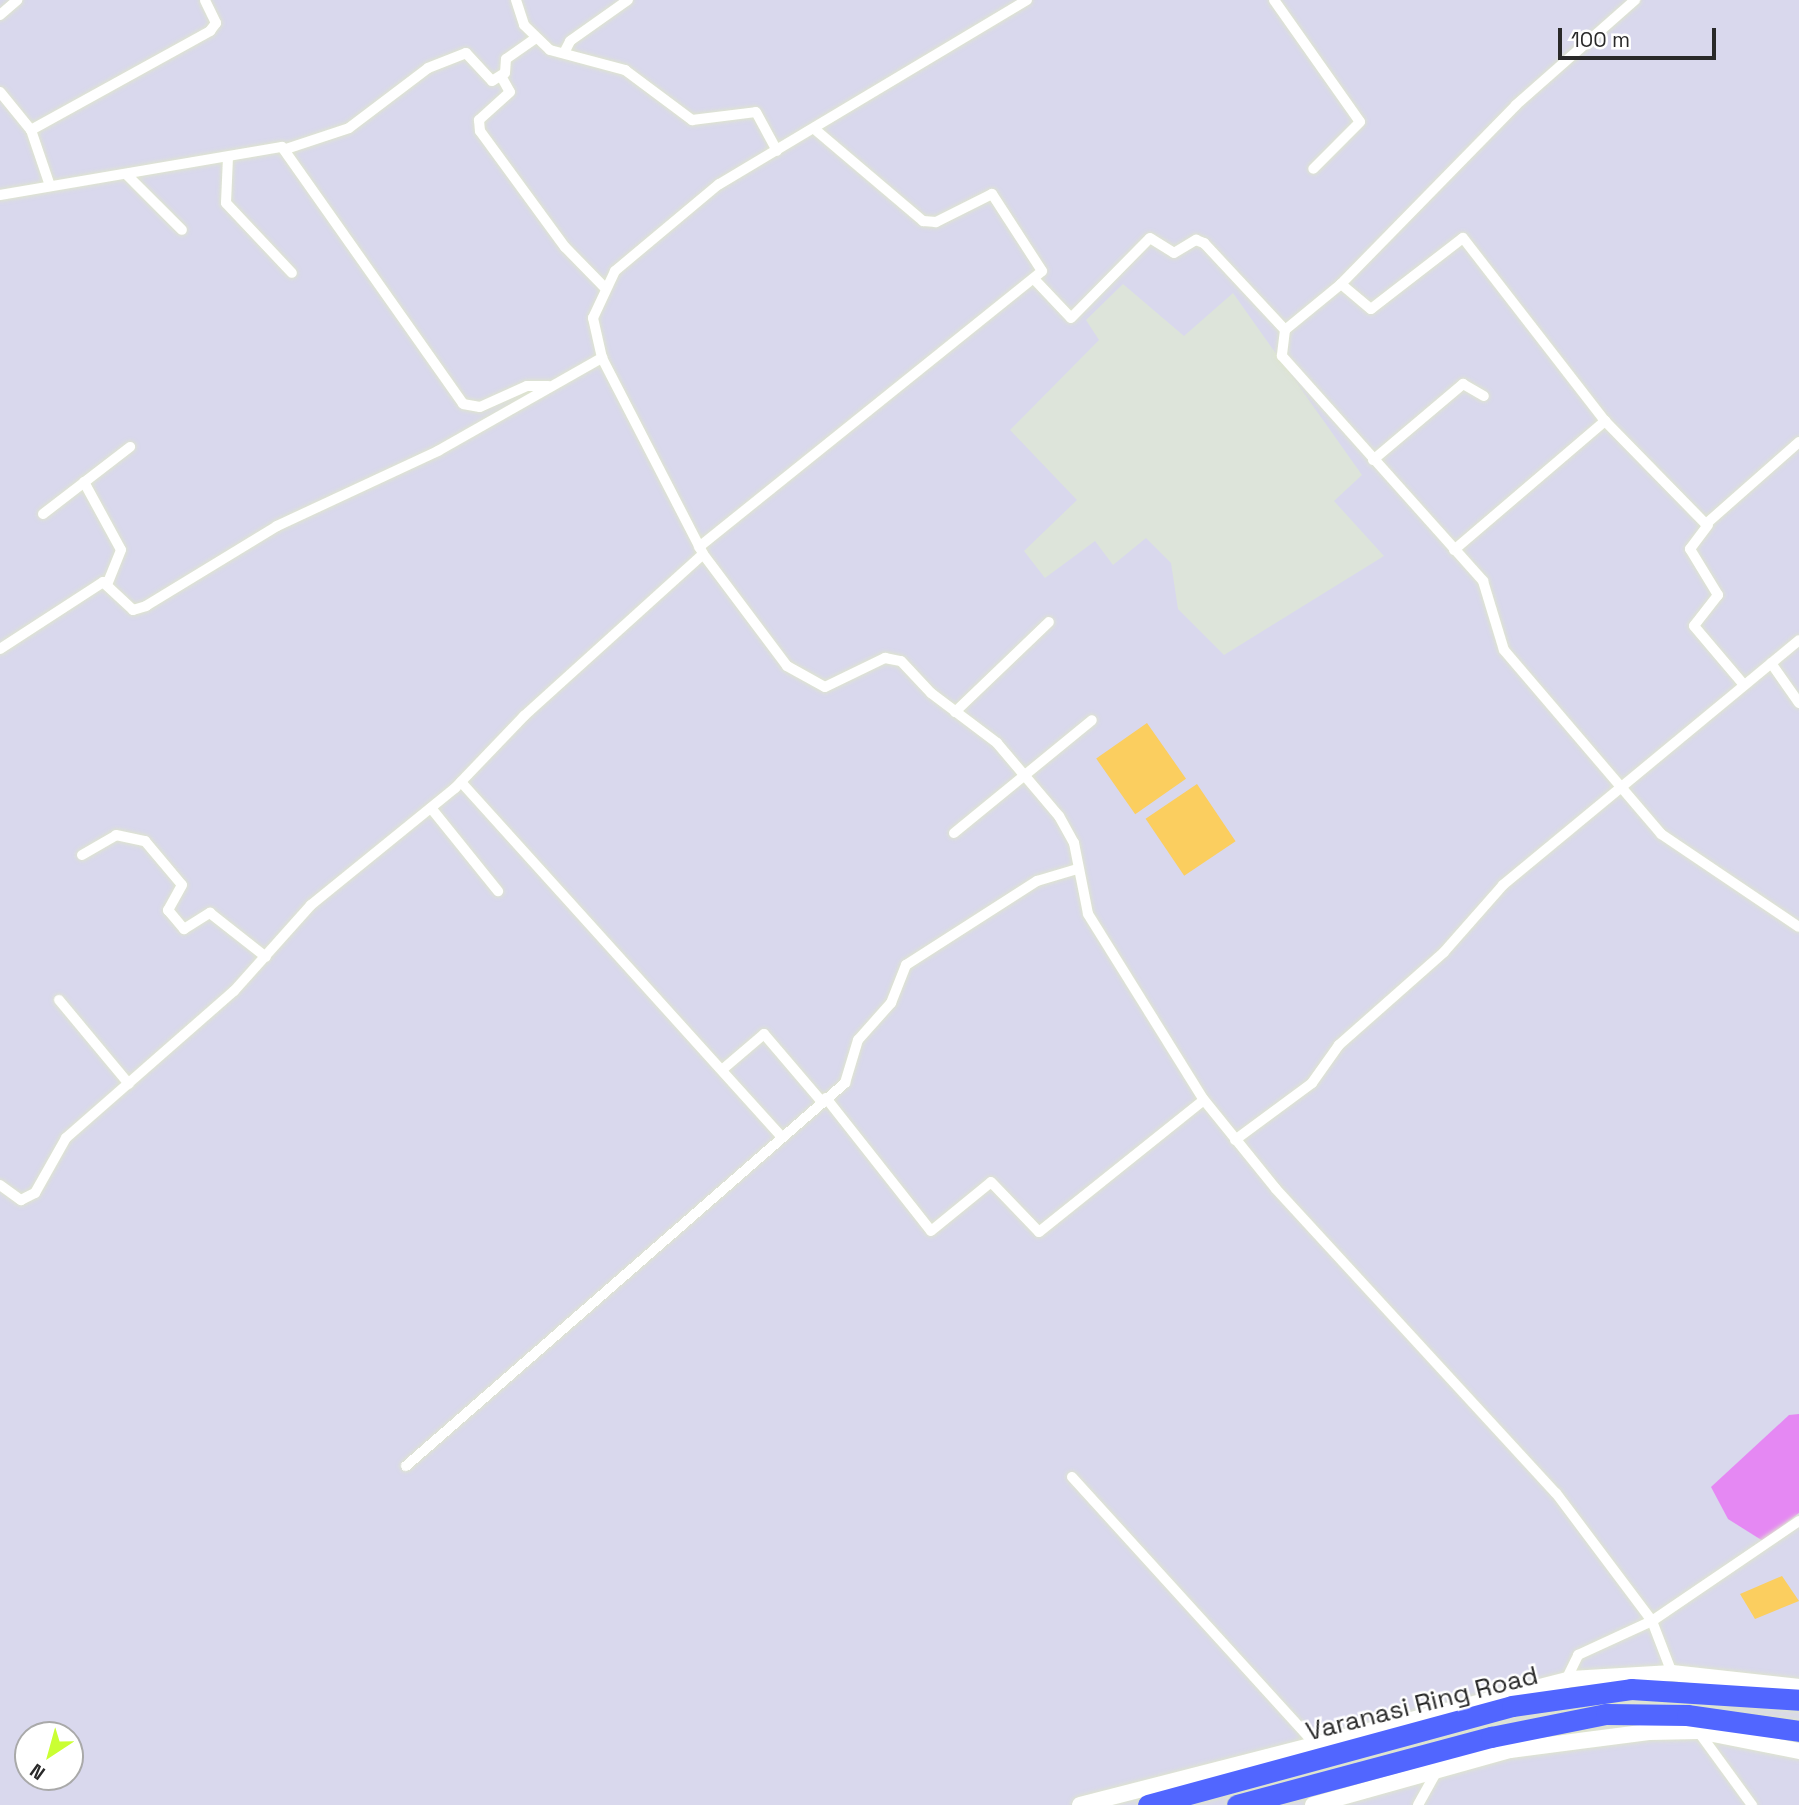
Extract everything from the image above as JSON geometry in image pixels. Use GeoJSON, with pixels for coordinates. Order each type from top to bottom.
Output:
{"type":"FeatureCollection","features":[{"type":"Feature","properties":{"kind":"highway","name":"Varanasi Ring Road"},"geometry":{"type":"LineString","coordinates":[[1148,1805],[1512,1706],[1631,1689],[1799,1700]]}},
{"type":"Feature","properties":{"kind":"highway"},"geometry":{"type":"LineString","coordinates":[[1237,1805],[1492,1737],[1606,1714],[1687,1715],[1799,1731]]}},
{"type":"Feature","properties":{"kind":"street"},"geometry":{"type":"LineString","coordinates":[[0,15],[18,0]]}},
{"type":"Feature","properties":{"kind":"street"},"geometry":{"type":"LineString","coordinates":[[31,130],[210,31],[216,23],[205,0]]}},
{"type":"Feature","properties":{"kind":"street"},"geometry":{"type":"LineString","coordinates":[[516,0],[535,39],[564,53],[625,70],[692,120],[756,112],[778,151]]}},
{"type":"Feature","properties":{"kind":"street"},"geometry":{"type":"LineString","coordinates":[[564,53],[570,41],[628,0]]}},
{"type":"Feature","properties":{"kind":"street"},"geometry":{"type":"LineString","coordinates":[[1027,0],[817,131],[719,184],[604,287],[593,318],[602,358],[642,425],[701,550],[797,676],[812,684],[838,684],[893,658],[997,743],[1026,775],[1068,828],[1088,914],[1205,1100],[1235,1140],[1556,1493],[1652,1621],[1672,1673]]}},
{"type":"Feature","properties":{"kind":"street"},"geometry":{"type":"LineString","coordinates":[[1274,0],[1360,122],[1313,169]]}},
{"type":"Feature","properties":{"kind":"street"},"geometry":{"type":"LineString","coordinates":[[1635,0],[1516,105],[1341,284],[1285,331],[1282,356],[1489,591],[1504,650],[1624,785],[1668,840],[1799,927]]}},
{"type":"Feature","properties":{"kind":"street"},"geometry":{"type":"LineString","coordinates":[[535,39],[506,59],[501,76],[510,92],[479,120],[480,131],[565,247],[604,287]]}},
{"type":"Feature","properties":{"kind":"street"},"geometry":{"type":"LineString","coordinates":[[0,195],[49,183],[286,149],[349,128],[428,68],[466,53],[488,80],[501,76]]}},
{"type":"Feature","properties":{"kind":"street"},"geometry":{"type":"LineString","coordinates":[[0,92],[31,130],[49,183]]}},
{"type":"Feature","properties":{"kind":"street"},"geometry":{"type":"LineString","coordinates":[[0,1185],[27,1199],[66,1138],[129,1084],[266,957],[311,905],[461,782],[524,716],[701,550],[1035,281],[1041,264],[992,194],[929,223],[870,181],[817,131]]}},
{"type":"Feature","properties":{"kind":"street"},"geometry":{"type":"LineString","coordinates":[[286,149],[398,317],[458,399],[474,408],[480,426]]}},
{"type":"Feature","properties":{"kind":"street"},"geometry":{"type":"LineString","coordinates":[[228,157],[226,203],[292,273]]}},
{"type":"Feature","properties":{"kind":"street"},"geometry":{"type":"LineString","coordinates":[[126,174],[183,230]]}},
{"type":"Feature","properties":{"kind":"street"},"geometry":{"type":"LineString","coordinates":[[1035,281],[1071,318],[1150,238],[1174,253],[1200,240],[1285,331]]}},
{"type":"Feature","properties":{"kind":"street"},"geometry":{"type":"LineString","coordinates":[[1341,284],[1371,309],[1463,238],[1605,421],[1708,525]]}},
{"type":"Feature","properties":{"kind":"street"},"geometry":{"type":"LineString","coordinates":[[107,584],[138,610],[308,510],[480,426],[602,358]]}},
{"type":"Feature","properties":{"kind":"street"},"geometry":{"type":"LineString","coordinates":[[1373,460],[1463,384],[1483,396]]}},
{"type":"Feature","properties":{"kind":"street"},"geometry":{"type":"LineString","coordinates":[[474,408],[527,386],[548,386]]}},
{"type":"Feature","properties":{"kind":"street"},"geometry":{"type":"LineString","coordinates":[[1454,550],[1605,421]]}},
{"type":"Feature","properties":{"kind":"street"},"geometry":{"type":"LineString","coordinates":[[1744,685],[1694,626],[1718,595],[1690,549],[1708,525],[1799,442]]}},
{"type":"Feature","properties":{"kind":"street"},"geometry":{"type":"LineString","coordinates":[[43,514],[130,447]]}},
{"type":"Feature","properties":{"kind":"street"},"geometry":{"type":"LineString","coordinates":[[0,649],[107,584],[121,550],[84,482]]}},
{"type":"Feature","properties":{"kind":"street"},"geometry":{"type":"LineString","coordinates":[[956,712],[1049,622]]}},
{"type":"Feature","properties":{"kind":"street"},"geometry":{"type":"LineString","coordinates":[[1235,1140],[1312,1083],[1339,1045],[1444,952],[1503,885],[1799,640]]}},
{"type":"Feature","properties":{"kind":"street"},"geometry":{"type":"LineString","coordinates":[[1771,663],[1799,703]]}},
{"type":"Feature","properties":{"kind":"street"},"geometry":{"type":"LineString","coordinates":[[954,833],[1092,720]]}},
{"type":"Feature","properties":{"kind":"street"},"geometry":{"type":"LineString","coordinates":[[461,782],[781,1136]]}},
{"type":"Feature","properties":{"kind":"street"},"geometry":{"type":"LineString","coordinates":[[431,807],[498,891]]}},
{"type":"Feature","properties":{"kind":"street"},"geometry":{"type":"LineString","coordinates":[[82,855],[116,835],[145,841],[183,885],[168,910],[184,929],[210,913],[266,957]]}},
{"type":"Feature","properties":{"kind":"street"},"geometry":{"type":"LineString","coordinates":[[406,1466],[757,1166],[781,1136],[849,1077],[854,1048],[891,1003],[906,965],[1037,881],[1077,869]]}},
{"type":"Feature","properties":{"kind":"street"},"geometry":{"type":"LineString","coordinates":[[59,1000],[129,1084]]}},
{"type":"Feature","properties":{"kind":"street"},"geometry":{"type":"LineString","coordinates":[[723,1069],[764,1034],[824,1100],[931,1231],[991,1182],[1039,1232],[1205,1100]]}},
{"type":"Feature","properties":{"kind":"street"},"geometry":{"type":"LineString","coordinates":[[1072,1477],[1308,1736],[1318,1740]]}},
{"type":"Feature","properties":{"kind":"street"},"geometry":{"type":"LineString","coordinates":[[1566,1680],[1578,1655],[1652,1621],[1799,1521]]}},
{"type":"Feature","properties":{"kind":"street"},"geometry":{"type":"LineString","coordinates":[[1080,1805],[1318,1740],[1566,1680],[1672,1673],[1799,1687]]}},
{"type":"Feature","properties":{"kind":"street"},"geometry":{"type":"LineString","coordinates":[[1313,1805],[1510,1749],[1698,1731],[1799,1751]]}},
{"type":"Feature","properties":{"kind":"street"},"geometry":{"type":"LineString","coordinates":[[1698,1731],[1752,1805]]}},
{"type":"Feature","properties":{"kind":"street"},"geometry":{"type":"LineString","coordinates":[[1418,1805],[1436,1772]]}},
{"type":"Feature","properties":{"kind":"shaded area"},"geometry":{"type":"Polygon","coordinates":[[[1123,284],[1184,336],[1233,293],[1362,475],[1334,501],[1384,556],[1224,655],[1178,609],[1171,563],[1146,538],[1113,565],[1095,541],[1045,578],[1024,551],[1077,500],[1010,430],[1099,340],[1086,320],[1123,284]]]}},
{"type":"Feature","properties":{"kind":"shaded area"},"geometry":{"type":"Polygon","coordinates":[[[1147,723],[1186,779],[1135,814],[1096,759],[1147,723]]]}},
{"type":"Feature","properties":{"kind":"shaded area"},"geometry":{"type":"Polygon","coordinates":[[[1197,784],[1236,841],[1184,876],[1146,819],[1197,784]]]}},
{"type":"Feature","properties":{"kind":"shaded area"},"geometry":{"type":"Polygon","coordinates":[[[1799,1414],[1799,1513],[1763,1541],[1728,1519],[1711,1487],[1789,1415],[1799,1414]]]}},
{"type":"Feature","properties":{"kind":"shaded area"},"geometry":{"type":"Polygon","coordinates":[[[1782,1576],[1799,1601],[1755,1619],[1740,1594],[1782,1576]]]}}]}
